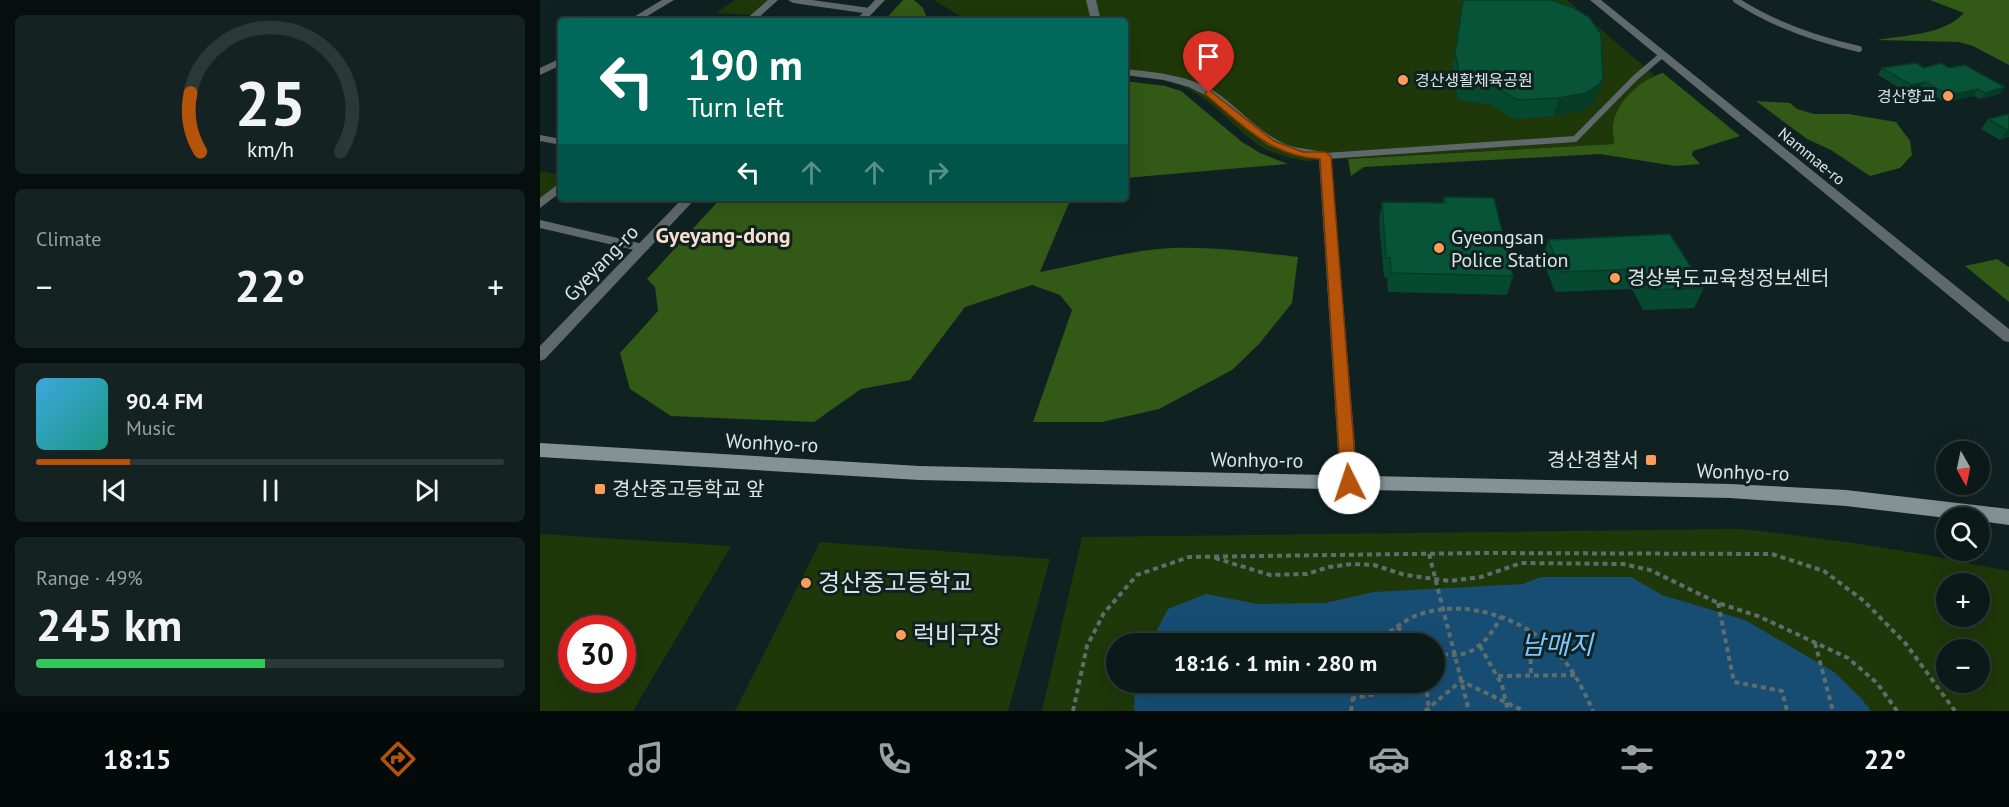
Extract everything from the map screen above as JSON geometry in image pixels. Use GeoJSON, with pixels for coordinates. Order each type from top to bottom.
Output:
{"type":"FeatureCollection","features":[{"type":"Feature","properties":{"kind":"main road","name":"Wonhyo-ro"},"geometry":{"type":"LineString","coordinates":[[540,450],[919,473],[1730,491],[1846,498],[2009,517]]}},
{"type":"Feature","properties":{"kind":"street"},"geometry":{"type":"LineString","coordinates":[[637,18],[669,0]]}},
{"type":"Feature","properties":{"kind":"street"},"geometry":{"type":"LineString","coordinates":[[752,18],[773,0]]}},
{"type":"Feature","properties":{"kind":"street"},"geometry":{"type":"LineString","coordinates":[[793,0],[870,11]]}},
{"type":"Feature","properties":{"kind":"street"},"geometry":{"type":"LineString","coordinates":[[863,18],[880,0]]}},
{"type":"Feature","properties":{"kind":"street"},"geometry":{"type":"LineString","coordinates":[[1091,0],[1095,18]]}},
{"type":"Feature","properties":{"kind":"street","name":"Nammae-ro"},"geometry":{"type":"LineString","coordinates":[[1595,0],[2009,337]]}},
{"type":"Feature","properties":{"kind":"street"},"geometry":{"type":"LineString","coordinates":[[543,69],[558,62]]}},
{"type":"Feature","properties":{"kind":"street"},"geometry":{"type":"LineString","coordinates":[[543,69],[558,70]]}},
{"type":"Feature","properties":{"kind":"street"},"geometry":{"type":"LineString","coordinates":[[1128,72],[1171,78],[1193,84],[1209,93],[1271,143],[1302,155],[1325,156],[1349,483]]}},
{"type":"Feature","properties":{"kind":"street"},"geometry":{"type":"LineString","coordinates":[[540,138],[558,141]]}},
{"type":"Feature","properties":{"kind":"street"},"geometry":{"type":"LineString","coordinates":[[540,204],[558,189]]}},
{"type":"Feature","properties":{"kind":"street","name":"Gyeyang-ro"},"geometry":{"type":"LineString","coordinates":[[540,355],[687,201]]}},
{"type":"Feature","properties":{"kind":"street"},"geometry":{"type":"LineString","coordinates":[[540,224],[643,248]]}},
{"type":"Feature","properties":{"kind":"lane"},"geometry":{"type":"LineString","coordinates":[[1736,0],[1792,30],[1820,41],[1859,49]]}},
{"type":"Feature","properties":{"kind":"lane"},"geometry":{"type":"LineString","coordinates":[[1325,156],[1575,138],[1662,55]]}},
{"type":"Feature","properties":{"kind":"path"},"geometry":{"type":"LineString","coordinates":[[1429,554],[1469,711]]}},
{"type":"Feature","properties":{"kind":"path"},"geometry":{"type":"LineString","coordinates":[[1073,711],[1087,646],[1104,613],[1137,575],[1189,557],[1772,554],[1824,571],[1864,601],[1906,644],[1955,711]]}},
{"type":"Feature","properties":{"kind":"path"},"geometry":{"type":"LineString","coordinates":[[1211,557],[1270,575],[1307,574],[1329,567],[1352,564],[1374,565],[1405,575],[1450,580],[1481,577],[1521,563],[1623,564],[1650,570],[1719,606],[1758,616],[1848,658],[1877,683],[1896,711]]}},
{"type":"Feature","properties":{"kind":"path"},"geometry":{"type":"LineString","coordinates":[[1719,606],[1734,682],[1782,691],[1787,711]]}},
{"type":"Feature","properties":{"kind":"path"},"geometry":{"type":"LineString","coordinates":[[1390,633],[1407,619],[1443,608],[1479,609],[1515,621],[1548,644],[1576,675],[1593,711]]}},
{"type":"Feature","properties":{"kind":"path"},"geometry":{"type":"LineString","coordinates":[[1445,655],[1455,657],[1475,650],[1491,635],[1501,617]]}},
{"type":"Feature","properties":{"kind":"path"},"geometry":{"type":"LineString","coordinates":[[1397,627],[1405,633]]}},
{"type":"Feature","properties":{"kind":"path"},"geometry":{"type":"LineString","coordinates":[[1530,631],[1531,675]]}},
{"type":"Feature","properties":{"kind":"path"},"geometry":{"type":"LineString","coordinates":[[1815,643],[1833,711]]}},
{"type":"Feature","properties":{"kind":"path"},"geometry":{"type":"LineString","coordinates":[[1480,646],[1498,676],[1508,711]]}},
{"type":"Feature","properties":{"kind":"path"},"geometry":{"type":"LineString","coordinates":[[1498,676],[1576,675]]}},
{"type":"Feature","properties":{"kind":"path"},"geometry":{"type":"LineString","coordinates":[[1461,681],[1524,711]]}},
{"type":"Feature","properties":{"kind":"path"},"geometry":{"type":"LineString","coordinates":[[1428,710],[1461,681]]}},
{"type":"Feature","properties":{"kind":"path"},"geometry":{"type":"LineString","coordinates":[[1352,693],[1352,711]]}},
{"type":"Feature","properties":{"kind":"path"},"geometry":{"type":"LineString","coordinates":[[1351,699],[1379,693]]}},
{"type":"Feature","properties":{"kind":"path"},"geometry":{"type":"LineString","coordinates":[[1427,693],[1428,710]]}},
{"type":"Feature","properties":{"kind":"green space"},"geometry":{"type":"Polygon","coordinates":[[[735,0],[771,0],[754,15],[716,13],[735,0]]]}},
{"type":"Feature","properties":{"kind":"green space"},"geometry":{"type":"Polygon","coordinates":[[[903,0],[914,0],[923,8],[927,18],[887,18],[903,0]]]}},
{"type":"Feature","properties":{"kind":"green space","name":"경산생활체육공원"},"geometry":{"type":"Polygon","coordinates":[[[934,0],[1567,0],[1654,75],[1633,91],[1613,125],[1614,144],[1306,161],[1281,155],[1262,147],[1204,99],[1184,87],[1162,80],[1128,75],[1128,18],[963,18],[934,0]]]}},
{"type":"Feature","properties":{"kind":"green space"},"geometry":{"type":"Polygon","coordinates":[[[1930,0],[2009,0],[2009,65],[1973,46],[1959,42],[1877,40],[1935,30],[1946,26],[1964,13],[1930,0]]]}},
{"type":"Feature","properties":{"kind":"green space"},"geometry":{"type":"Polygon","coordinates":[[[1663,73],[1740,136],[1693,151],[1692,155],[1700,164],[1675,166],[1600,154],[1364,167],[1351,176],[1348,159],[1614,144],[1613,125],[1619,108],[1631,92],[1647,80],[1663,73]]]}},
{"type":"Feature","properties":{"kind":"green space"},"geometry":{"type":"Polygon","coordinates":[[[1128,81],[1165,86],[1181,91],[1242,142],[1260,153],[1288,164],[1128,178],[1128,81]]]}},
{"type":"Feature","properties":{"kind":"green space"},"geometry":{"type":"Polygon","coordinates":[[[1756,101],[1790,103],[1797,109],[1814,114],[1849,114],[1896,122],[1910,141],[1912,155],[1900,168],[1870,176],[1831,150],[1807,139],[1756,101]]]}},
{"type":"Feature","properties":{"kind":"green space"},"geometry":{"type":"Polygon","coordinates":[[[540,171],[558,174],[558,185],[540,200],[540,171]]]}},
{"type":"Feature","properties":{"kind":"green space"},"geometry":{"type":"Polygon","coordinates":[[[718,201],[1070,201],[1040,272],[1123,254],[1173,248],[1220,249],[1298,257],[1292,303],[1259,344],[1232,370],[1159,409],[1102,422],[1033,422],[1072,310],[1060,295],[1032,285],[965,307],[910,380],[861,389],[814,422],[671,416],[630,389],[620,353],[658,311],[655,287],[647,279],[718,201]]]}},
{"type":"Feature","properties":{"kind":"green space"},"geometry":{"type":"Polygon","coordinates":[[[1997,259],[2009,267],[2009,302],[1965,266],[1997,259]]]}},
{"type":"Feature","properties":{"kind":"green space"},"geometry":{"type":"Polygon","coordinates":[[[1739,529],[1874,546],[1936,557],[1936,561],[1957,561],[2009,571],[2009,711],[1042,711],[1082,537],[1739,529]]]}},
{"type":"Feature","properties":{"kind":"green space"},"geometry":{"type":"Polygon","coordinates":[[[540,534],[731,546],[633,711],[540,711],[540,534]]]}},
{"type":"Feature","properties":{"kind":"green space","name":"럭비구장"},"geometry":{"type":"Polygon","coordinates":[[[820,542],[1050,559],[1008,711],[735,711],[820,542]]]}},
{"type":"Feature","properties":{"kind":"water","name":"남매지"},"geometry":{"type":"Polygon","coordinates":[[[1541,577],[1631,577],[1662,595],[1745,620],[1834,672],[1871,711],[1134,711],[1135,693],[1445,693],[1445,633],[1155,633],[1168,609],[1206,594],[1258,604],[1325,603],[1374,592],[1523,584],[1541,577]]]}},
{"type":"Feature","properties":{"kind":"building"},"geometry":{"type":"Polygon","coordinates":[[[1463,0],[1551,0],[1572,7],[1589,17],[1601,34],[1603,79],[1600,84],[1586,93],[1559,98],[1517,100],[1496,87],[1461,81],[1455,54],[1463,0]]]}},
{"type":"Feature","properties":{"kind":"building"},"geometry":{"type":"Polygon","coordinates":[[[1916,63],[1924,68],[1941,63],[1949,68],[1965,65],[2005,87],[1985,93],[1978,89],[1949,95],[1925,82],[1911,85],[1882,68],[1916,63]]]}},
{"type":"Feature","properties":{"kind":"building"},"geometry":{"type":"Polygon","coordinates":[[[2009,114],[2009,129],[2007,130],[1988,119],[2009,114]]]}},
{"type":"Feature","properties":{"kind":"building","name":"Gyeongsan Police Station"},"geometry":{"type":"Polygon","coordinates":[[[1444,197],[1494,198],[1513,276],[1391,273],[1390,258],[1386,258],[1382,202],[1445,203],[1444,197]]]}},
{"type":"Feature","properties":{"kind":"building"},"geometry":{"type":"Polygon","coordinates":[[[1670,234],[1704,288],[1652,290],[1641,269],[1562,272],[1548,240],[1670,234]]]}},
{"type":"Feature","properties":{"kind":"place","name":"경산생활체육공원"},"geometry":{"type":"Point","coordinates":[1403,80]}},
{"type":"Feature","properties":{"kind":"place","name":"경산향교"},"geometry":{"type":"Point","coordinates":[1948,96]}},
{"type":"Feature","properties":{"kind":"place","name":"Gyeongsan Police Station"},"geometry":{"type":"Point","coordinates":[1439,248]}},
{"type":"Feature","properties":{"kind":"place","name":"경상북도교육청정보센터"},"geometry":{"type":"Point","coordinates":[1615,278]}},
{"type":"Feature","properties":{"kind":"place","name":"경산경찰서"},"geometry":{"type":"Point","coordinates":[1651,460]}},
{"type":"Feature","properties":{"kind":"place","name":"경산중고등학교 앞"},"geometry":{"type":"Point","coordinates":[600,489]}},
{"type":"Feature","properties":{"kind":"place","name":"경산중고등학교"},"geometry":{"type":"Point","coordinates":[806,583]}},
{"type":"Feature","properties":{"kind":"place","name":"럭비구장"},"geometry":{"type":"Point","coordinates":[901,635]}},
{"type":"Feature","properties":{"kind":"district","name":"Gyeyang-dong"},"geometry":{"type":"Point","coordinates":[723,235]}},
{"type":"Feature","properties":{"kind":"route"},"geometry":{"type":"LineString","coordinates":[[1209,93],[1271,143],[1302,155],[1325,156],[1349,483]]}}]}
